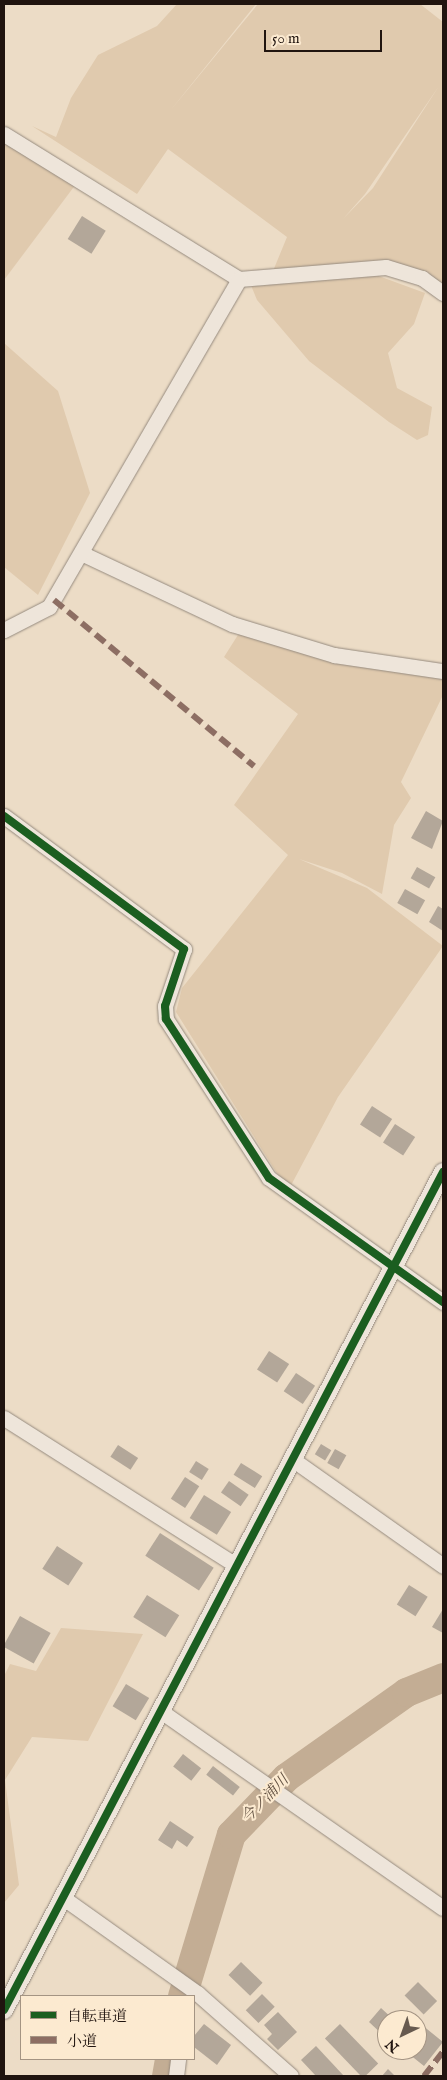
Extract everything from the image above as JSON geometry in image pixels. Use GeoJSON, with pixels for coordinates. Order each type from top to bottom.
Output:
{"type":"FeatureCollection","features":[{"type":"Feature","properties":{"kind":"street"},"geometry":{"type":"LineString","coordinates":[[4,134],[240,279],[386,266],[422,278],[443,293]]}},
{"type":"Feature","properties":{"kind":"street"},"geometry":{"type":"LineString","coordinates":[[4,630],[49,607],[240,279]]}},
{"type":"Feature","properties":{"kind":"street"},"geometry":{"type":"LineString","coordinates":[[81,553],[232,624],[334,654],[443,671]]}},
{"type":"Feature","properties":{"kind":"street"},"geometry":{"type":"LineString","coordinates":[[4,816],[184,949],[166,1006],[166,1019],[269,1178],[443,1302]]}},
{"type":"Feature","properties":{"kind":"street"},"geometry":{"type":"LineString","coordinates":[[4,2010],[159,1710],[443,1172]]}},
{"type":"Feature","properties":{"kind":"street"},"geometry":{"type":"LineString","coordinates":[[4,1418],[236,1565]]}},
{"type":"Feature","properties":{"kind":"street"},"geometry":{"type":"LineString","coordinates":[[292,1459],[443,1566]]}},
{"type":"Feature","properties":{"kind":"street"},"geometry":{"type":"LineString","coordinates":[[159,1710],[264,1781],[443,1908]]}},
{"type":"Feature","properties":{"kind":"street"},"geometry":{"type":"LineString","coordinates":[[62,1897],[169,1973],[192,1995]]}},
{"type":"Feature","properties":{"kind":"street"},"geometry":{"type":"LineString","coordinates":[[195,1998],[291,2076]]}},
{"type":"Feature","properties":{"kind":"street"},"geometry":{"type":"LineString","coordinates":[[176,2076],[178,2060]]}},
{"type":"Feature","properties":{"kind":"shaded area"},"geometry":{"type":"Polygon","coordinates":[[[177,4],[256,4],[170,111],[258,4],[420,4],[443,22],[443,295],[400,271],[365,271],[425,293],[414,324],[388,353],[397,388],[432,407],[428,435],[417,440],[389,422],[309,361],[257,300],[250,283],[260,286],[336,271],[273,271],[287,237],[168,149],[137,194],[32,126],[56,137],[71,98],[98,55],[157,26],[177,4]],[[439,86],[365,194],[343,219],[373,188],[439,86]]]}},
{"type":"Feature","properties":{"kind":"shaded area"},"geometry":{"type":"Polygon","coordinates":[[[4,130],[79,180],[4,280],[4,130]]]}},
{"type":"Feature","properties":{"kind":"shaded area"},"geometry":{"type":"Polygon","coordinates":[[[4,343],[58,391],[90,493],[38,595],[4,567],[4,343]]]}},
{"type":"Feature","properties":{"kind":"shaded area"},"geometry":{"type":"Polygon","coordinates":[[[243,627],[443,672],[443,695],[401,782],[411,798],[394,825],[382,894],[342,873],[299,859],[367,888],[443,946],[338,1097],[288,1191],[176,1012],[182,988],[288,855],[234,805],[298,714],[224,657],[243,627]]]}},
{"type":"Feature","properties":{"kind":"shaded area"},"geometry":{"type":"Polygon","coordinates":[[[61,1628],[143,1634],[88,1741],[32,1737],[5,1780],[19,1885],[4,1903],[4,1676],[10,1664],[36,1671],[61,1628]]]}},
{"type":"Feature","properties":{"kind":"building"},"geometry":{"type":"Polygon","coordinates":[[[82,216],[106,231],[91,254],[68,239],[82,216]]]}},
{"type":"Feature","properties":{"kind":"building"},"geometry":{"type":"Polygon","coordinates":[[[426,811],[443,821],[432,849],[411,838],[426,811]]]}},
{"type":"Feature","properties":{"kind":"building"},"geometry":{"type":"Polygon","coordinates":[[[417,867],[435,877],[429,889],[411,878],[417,867]]]}},
{"type":"Feature","properties":{"kind":"building"},"geometry":{"type":"Polygon","coordinates":[[[405,889],[425,900],[417,914],[397,903],[405,889]]]}},
{"type":"Feature","properties":{"kind":"building"},"geometry":{"type":"Polygon","coordinates":[[[438,906],[443,909],[443,931],[429,922],[438,906]]]}},
{"type":"Feature","properties":{"kind":"building"},"geometry":{"type":"Polygon","coordinates":[[[372,1106],[392,1119],[380,1138],[360,1124],[372,1106]]]}},
{"type":"Feature","properties":{"kind":"building"},"geometry":{"type":"Polygon","coordinates":[[[395,1124],[415,1137],[403,1156],[383,1142],[395,1124]]]}},
{"type":"Feature","properties":{"kind":"building"},"geometry":{"type":"Polygon","coordinates":[[[269,1351],[289,1364],[277,1383],[257,1369],[269,1351]]]}},
{"type":"Feature","properties":{"kind":"building"},"geometry":{"type":"Polygon","coordinates":[[[296,1373],[315,1386],[303,1404],[284,1391],[296,1373]]]}},
{"type":"Feature","properties":{"kind":"building"},"geometry":{"type":"Polygon","coordinates":[[[321,1444],[331,1450],[325,1460],[315,1454],[321,1444]]]}},
{"type":"Feature","properties":{"kind":"building"},"geometry":{"type":"Polygon","coordinates":[[[118,1445],[138,1458],[131,1470],[110,1457],[118,1445]]]}},
{"type":"Feature","properties":{"kind":"building"},"geometry":{"type":"Polygon","coordinates":[[[335,1449],[346,1455],[339,1469],[327,1463],[335,1449]]]}},
{"type":"Feature","properties":{"kind":"building"},"geometry":{"type":"Polygon","coordinates":[[[196,1461],[209,1469],[202,1480],[189,1472],[196,1461]]]}},
{"type":"Feature","properties":{"kind":"building"},"geometry":{"type":"Polygon","coordinates":[[[241,1463],[262,1476],[255,1488],[234,1475],[241,1463]]]}},
{"type":"Feature","properties":{"kind":"building"},"geometry":{"type":"Polygon","coordinates":[[[185,1477],[199,1486],[185,1508],[171,1499],[185,1477]]]}},
{"type":"Feature","properties":{"kind":"building"},"geometry":{"type":"Polygon","coordinates":[[[229,1481],[249,1495],[241,1506],[221,1492],[229,1481]]]}},
{"type":"Feature","properties":{"kind":"building"},"geometry":{"type":"Polygon","coordinates":[[[204,1495],[231,1512],[217,1535],[190,1518],[204,1495]]]}},
{"type":"Feature","properties":{"kind":"building"},"geometry":{"type":"Polygon","coordinates":[[[160,1533],[214,1568],[199,1591],[145,1556],[160,1533]]]}},
{"type":"Feature","properties":{"kind":"building"},"geometry":{"type":"Polygon","coordinates":[[[57,1546],[83,1563],[68,1586],[42,1569],[57,1546]]]}},
{"type":"Feature","properties":{"kind":"building"},"geometry":{"type":"Polygon","coordinates":[[[409,1585],[428,1597],[415,1616],[397,1605],[409,1585]]]}},
{"type":"Feature","properties":{"kind":"building"},"geometry":{"type":"Polygon","coordinates":[[[147,1595],[179,1615],[165,1637],[133,1617],[147,1595]]]}},
{"type":"Feature","properties":{"kind":"building"},"geometry":{"type":"Polygon","coordinates":[[[443,1609],[443,1633],[432,1627],[443,1609]]]}},
{"type":"Feature","properties":{"kind":"building"},"geometry":{"type":"Polygon","coordinates":[[[20,1616],[51,1633],[34,1664],[4,1647],[20,1616]]]}},
{"type":"Feature","properties":{"kind":"building"},"geometry":{"type":"Polygon","coordinates":[[[126,1684],[149,1698],[136,1720],[113,1706],[126,1684]]]}},
{"type":"Feature","properties":{"kind":"building"},"geometry":{"type":"Polygon","coordinates":[[[183,1754],[201,1768],[191,1781],[173,1767],[183,1754]]]}},
{"type":"Feature","properties":{"kind":"building"},"geometry":{"type":"Polygon","coordinates":[[[213,1766],[240,1787],[233,1796],[206,1775],[213,1766]]]}},
{"type":"Feature","properties":{"kind":"building"},"geometry":{"type":"Polygon","coordinates":[[[170,1821],[194,1837],[187,1847],[177,1840],[172,1849],[158,1840],[170,1821]]]}},
{"type":"Feature","properties":{"kind":"building"},"geometry":{"type":"Polygon","coordinates":[[[241,1962],[263,1983],[250,1996],[228,1975],[241,1962]]]}},
{"type":"Feature","properties":{"kind":"building"},"geometry":{"type":"Polygon","coordinates":[[[418,1982],[437,2001],[427,2011],[419,2010],[405,1995],[418,1982]]]}},
{"type":"Feature","properties":{"kind":"building"},"geometry":{"type":"Polygon","coordinates":[[[262,1994],[275,2007],[258,2023],[246,2010],[262,1994]]]}},
{"type":"Feature","properties":{"kind":"building"},"geometry":{"type":"Polygon","coordinates":[[[278,2012],[297,2032],[278,2050],[267,2039],[272,2034],[264,2025],[278,2012]]]}},
{"type":"Feature","properties":{"kind":"building"},"geometry":{"type":"Polygon","coordinates":[[[377,2013],[377,2029],[369,2022],[377,2013]]]}},
{"type":"Feature","properties":{"kind":"building"},"geometry":{"type":"Polygon","coordinates":[[[204,2024],[231,2045],[217,2065],[195,2048],[195,2035],[204,2024]]]}},
{"type":"Feature","properties":{"kind":"building"},"geometry":{"type":"Polygon","coordinates":[[[340,2024],[378,2064],[365,2076],[361,2076],[325,2039],[340,2024]]]}},
{"type":"Feature","properties":{"kind":"building"},"geometry":{"type":"Polygon","coordinates":[[[427,2029],[443,2042],[424,2066],[416,2060],[427,2060],[427,2029]]]}},
{"type":"Feature","properties":{"kind":"building"},"geometry":{"type":"Polygon","coordinates":[[[316,2046],[344,2076],[316,2076],[301,2060],[316,2046]]]}},
{"type":"Feature","properties":{"kind":"building"},"geometry":{"type":"Polygon","coordinates":[[[388,2069],[395,2076],[382,2076],[388,2069]]]}},
{"type":"Feature","properties":{"kind":"waterway","name":"今ノ浦川"},"geometry":{"type":"LineString","coordinates":[[182,1995],[231,1834],[286,1777],[406,1692],[443,1677]]}},
{"type":"Feature","properties":{"kind":"waterway","name":"今ノ浦川"},"geometry":{"type":"LineString","coordinates":[[166,2076],[169,2060]]}},
{"type":"Feature","properties":{"kind":"marked path"},"geometry":{"type":"LineString","coordinates":[[54,600],[254,766]]}},
{"type":"Feature","properties":{"kind":"marked path"},"geometry":{"type":"LineString","coordinates":[[424,2076],[443,2052]]}},
{"type":"Feature","properties":{"kind":"cycle path"},"geometry":{"type":"LineString","coordinates":[[4,816],[184,949],[165,1006],[166,1019],[269,1178],[443,1302]]}},
{"type":"Feature","properties":{"kind":"cycle path"},"geometry":{"type":"LineString","coordinates":[[4,2010],[443,1172]]}}]}
